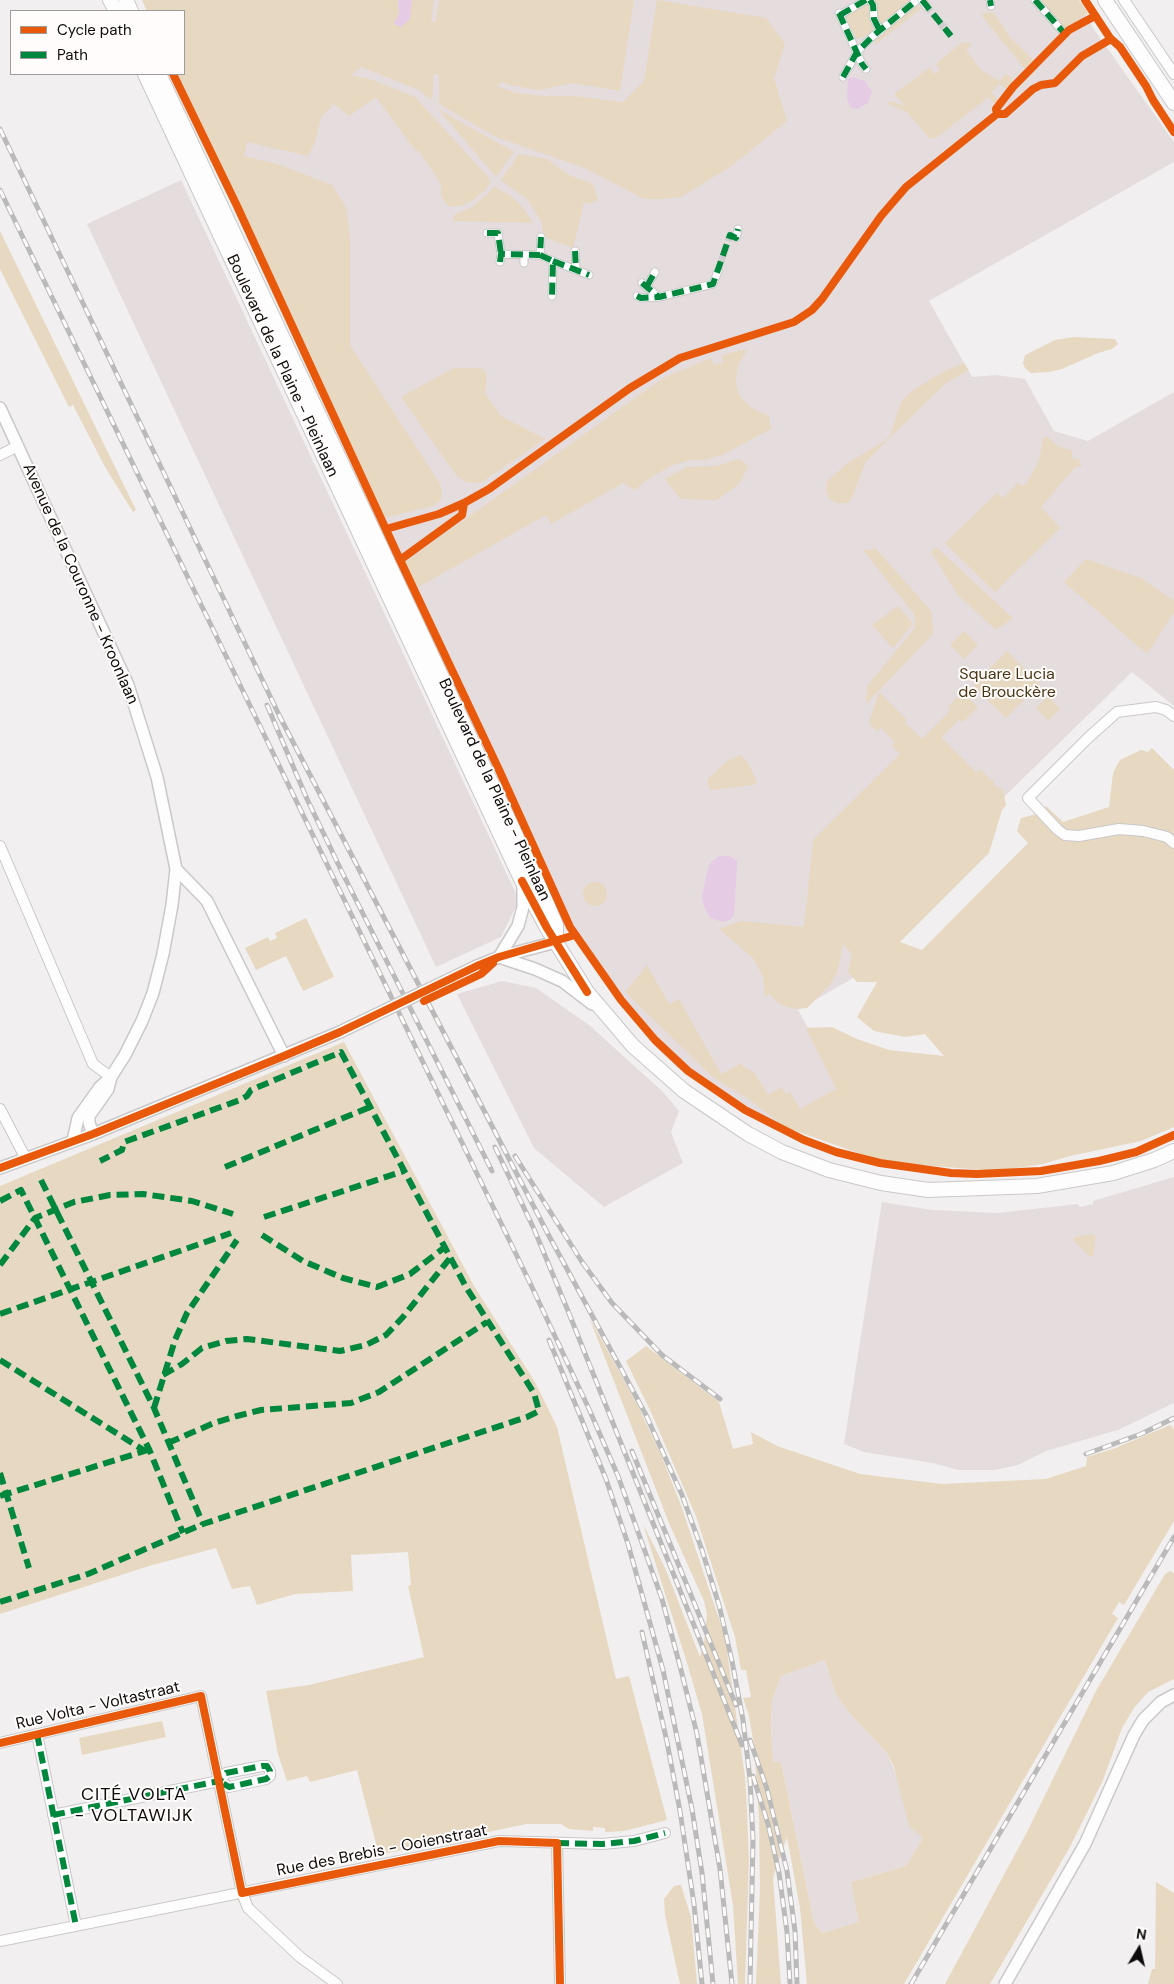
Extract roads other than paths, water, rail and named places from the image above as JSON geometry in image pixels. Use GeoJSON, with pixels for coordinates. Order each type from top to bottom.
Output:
{"type":"FeatureCollection","features":[{"type":"Feature","properties":{"kind":"main road"},"geometry":{"type":"LineString","coordinates":[[1105,0],[1174,103]]}},
{"type":"Feature","properties":{"kind":"main road","name":"Boulevard de la Plaine - Pleinlaan"},"geometry":{"type":"LineString","coordinates":[[145,75],[424,655],[548,906],[556,925],[556,942]]}},
{"type":"Feature","properties":{"kind":"main road","name":"Boulevard de la Plaine - Pleinlaan"},"geometry":{"type":"LineString","coordinates":[[160,75],[424,655],[522,881],[556,942]]}},
{"type":"Feature","properties":{"kind":"main road"},"geometry":{"type":"LineString","coordinates":[[556,942],[587,992],[604,1014],[660,1072],[724,1119],[782,1152],[829,1170],[857,1178],[928,1190],[1037,1186],[1113,1173],[1154,1160],[1174,1151]]}},
{"type":"Feature","properties":{"kind":"street"},"geometry":{"type":"LineString","coordinates":[[866,69],[840,14],[866,0],[873,5],[874,19],[880,31]]}},
{"type":"Feature","properties":{"kind":"street"},"geometry":{"type":"LineString","coordinates":[[843,77],[857,52],[917,0]]}},
{"type":"Feature","properties":{"kind":"street"},"geometry":{"type":"LineString","coordinates":[[1035,0],[1064,34]]}},
{"type":"Feature","properties":{"kind":"street"},"geometry":{"type":"LineString","coordinates":[[1124,0],[1174,74]]}},
{"type":"Feature","properties":{"kind":"street"},"geometry":{"type":"LineString","coordinates":[[736,238],[738,229]]}},
{"type":"Feature","properties":{"kind":"street"},"geometry":{"type":"LineString","coordinates":[[487,233],[498,233],[500,258],[540,255],[589,275]]}},
{"type":"Feature","properties":{"kind":"street"},"geometry":{"type":"LineString","coordinates":[[540,255],[541,237]]}},
{"type":"Feature","properties":{"kind":"street"},"geometry":{"type":"LineString","coordinates":[[575,250],[576,270]]}},
{"type":"Feature","properties":{"kind":"street"},"geometry":{"type":"LineString","coordinates":[[524,255],[524,263]]}},
{"type":"Feature","properties":{"kind":"street"},"geometry":{"type":"LineString","coordinates":[[552,296],[553,261]]}},
{"type":"Feature","properties":{"kind":"street"},"geometry":{"type":"LineString","coordinates":[[637,296],[642,298],[659,297],[713,284],[718,271]]}},
{"type":"Feature","properties":{"kind":"street"},"geometry":{"type":"LineString","coordinates":[[656,272],[644,285],[659,297]]}},
{"type":"Feature","properties":{"kind":"street","name":"Avenue de la Couronne - Kroonlaan"},"geometry":{"type":"LineString","coordinates":[[0,408],[128,685],[157,777],[176,869],[163,954],[153,993],[134,1037],[111,1077],[108,1089],[90,1116],[89,1123],[94,1134]]}},
{"type":"Feature","properties":{"kind":"street"},"geometry":{"type":"LineString","coordinates":[[0,454],[18,446]]}},
{"type":"Feature","properties":{"kind":"street"},"geometry":{"type":"LineString","coordinates":[[1174,716],[1156,706],[1118,712],[1089,737],[1028,798],[1065,835],[1078,836],[1119,829],[1135,830],[1167,838],[1174,843]]}},
{"type":"Feature","properties":{"kind":"street"},"geometry":{"type":"LineString","coordinates":[[0,846],[93,1064],[111,1077]]}},
{"type":"Feature","properties":{"kind":"street"},"geometry":{"type":"LineString","coordinates":[[176,869],[207,901],[284,1056]]}},
{"type":"Feature","properties":{"kind":"street"},"geometry":{"type":"LineString","coordinates":[[498,957],[518,926],[523,907],[522,881]]}},
{"type":"Feature","properties":{"kind":"street"},"geometry":{"type":"LineString","coordinates":[[0,1168],[25,1157],[94,1134],[284,1056],[340,1032],[498,957],[556,942]]}},
{"type":"Feature","properties":{"kind":"street"},"geometry":{"type":"LineString","coordinates":[[498,957],[535,969],[562,981],[604,1014]]}},
{"type":"Feature","properties":{"kind":"street","name":"Avenue de la Couronne - Kroonlaan"},"geometry":{"type":"LineString","coordinates":[[73,1141],[78,1118],[100,1087],[111,1077]]}},
{"type":"Feature","properties":{"kind":"street"},"geometry":{"type":"LineString","coordinates":[[0,1109],[25,1157]]}},
{"type":"Feature","properties":{"kind":"street"},"geometry":{"type":"LineString","coordinates":[[1005,1984],[1085,1844],[1142,1720],[1161,1702],[1174,1695]]}},
{"type":"Feature","properties":{"kind":"street","name":"Rue Volta - Voltastraat"},"geometry":{"type":"LineString","coordinates":[[0,1743],[202,1696],[219,1781]]}},
{"type":"Feature","properties":{"kind":"street"},"geometry":{"type":"LineString","coordinates":[[38,1734],[76,1926]]}},
{"type":"Feature","properties":{"kind":"street"},"geometry":{"type":"LineString","coordinates":[[53,1815],[219,1781],[242,1893],[248,1908],[300,1956],[337,1984]]}},
{"type":"Feature","properties":{"kind":"street","name":"Rue des Brebis - Ooienstraat"},"geometry":{"type":"LineString","coordinates":[[0,1941],[499,1841],[602,1844],[634,1841],[665,1833]]}},
{"type":"Feature","properties":{"kind":"street"},"geometry":{"type":"LineString","coordinates":[[557,1843],[560,1984]]}},
{"type":"Feature","properties":{"kind":"tunnel"},"geometry":{"type":"LineString","coordinates":[[926,6],[951,36]]}},
{"type":"Feature","properties":{"kind":"tunnel"},"geometry":{"type":"LineString","coordinates":[[718,271],[730,235],[736,238]]}},
{"type":"Feature","properties":{"kind":"railway"},"geometry":{"type":"LineString","coordinates":[[0,129],[280,717],[548,1234],[646,1415],[682,1495],[719,1605],[743,1720],[750,1779],[753,1839],[750,1984]]}},
{"type":"Feature","properties":{"kind":"railway"},"geometry":{"type":"LineString","coordinates":[[0,190],[531,1285],[618,1476],[662,1599],[697,1734],[720,1869],[732,1984]]}},
{"type":"Feature","properties":{"kind":"railway"},"geometry":{"type":"LineString","coordinates":[[267,705],[307,799],[342,872],[492,1171]]}},
{"type":"Feature","properties":{"kind":"railway"},"geometry":{"type":"LineString","coordinates":[[495,1147],[534,1229],[568,1311],[742,1745]]}},
{"type":"Feature","properties":{"kind":"railway"},"geometry":{"type":"LineString","coordinates":[[515,1156],[582,1262],[612,1303],[662,1355],[720,1399]]}},
{"type":"Feature","properties":{"kind":"railway"},"geometry":{"type":"LineString","coordinates":[[549,1340],[606,1479],[628,1544],[663,1670],[692,1809],[702,1873],[713,1984]]}},
{"type":"Feature","properties":{"kind":"railway"},"geometry":{"type":"LineString","coordinates":[[1086,1454],[1141,1434],[1174,1418]]}},
{"type":"Feature","properties":{"kind":"railway"},"geometry":{"type":"LineString","coordinates":[[632,1451],[736,1705]]}},
{"type":"Feature","properties":{"kind":"railway"},"geometry":{"type":"LineString","coordinates":[[911,1984],[1174,1537]]}},
{"type":"Feature","properties":{"kind":"railway"},"geometry":{"type":"LineString","coordinates":[[642,1632],[667,1742],[680,1811],[694,1904],[702,1984]]}},
{"type":"Feature","properties":{"kind":"railway"},"geometry":{"type":"LineString","coordinates":[[750,1740],[767,1789],[787,1871],[795,1931],[797,1984]]}},
{"type":"Feature","properties":{"kind":"railway"},"geometry":{"type":"LineString","coordinates":[[753,1776],[768,1824],[779,1873],[787,1932],[790,1984]]}},
{"type":"Feature","properties":{"kind":"district","name":"CITÉ VOLTA - VOLTAWIJK"},"geometry":{"type":"Point","coordinates":[134,1805]}},
{"type":"Feature","properties":{"kind":"park label","name":"Square Lucia de Brouckère"},"geometry":{"type":"Point","coordinates":[1007,684]}}]}
